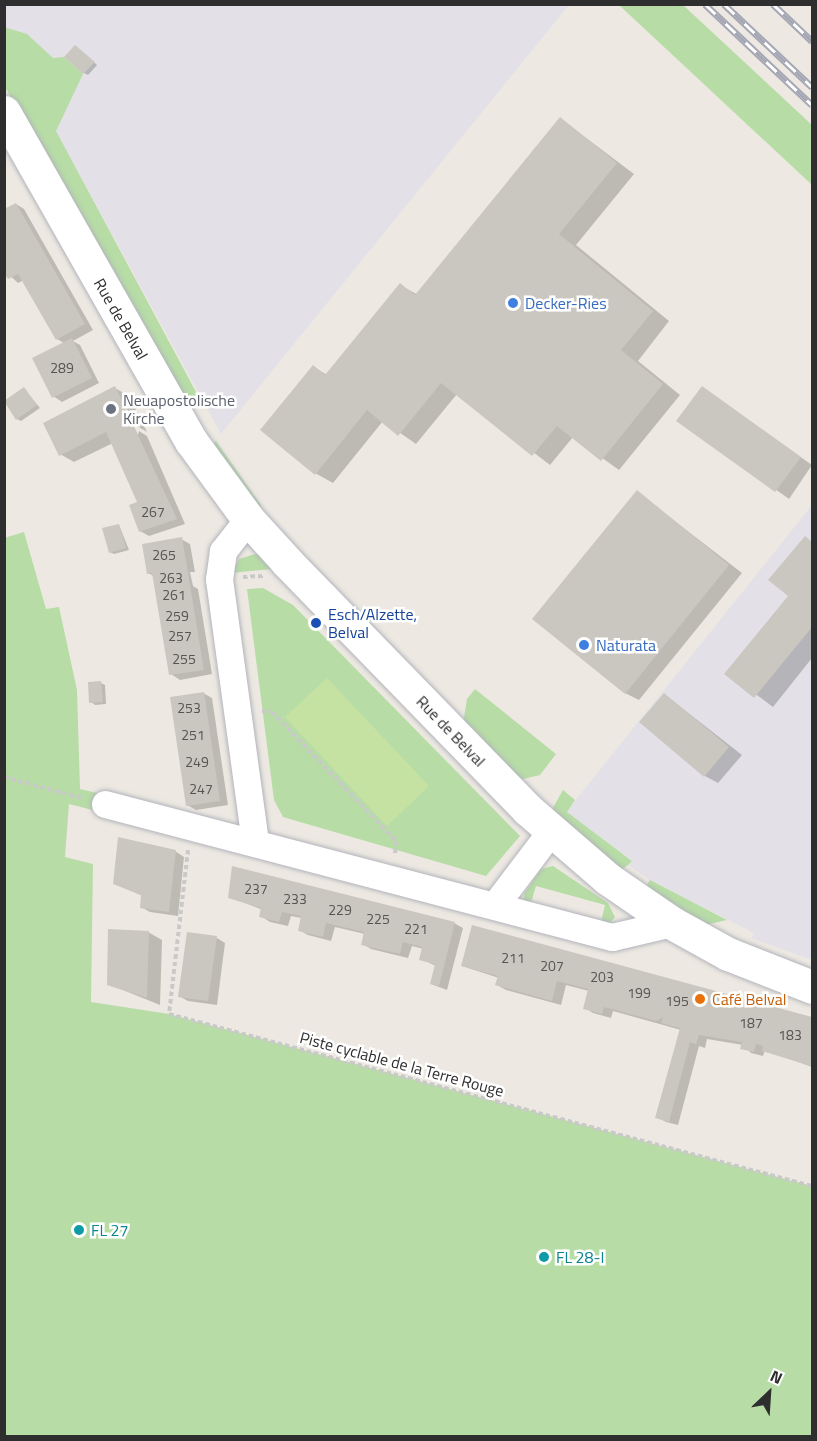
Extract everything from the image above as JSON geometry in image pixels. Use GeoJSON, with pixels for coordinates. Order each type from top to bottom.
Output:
{"type":"FeatureCollection","features":[{"type":"Feature","properties":{"kind":"main road","name":"Rue de Belval"},"geometry":{"type":"LineString","coordinates":[[4,112],[183,428],[248,519],[288,563],[551,831],[608,879],[672,923],[728,954],[813,987]]}},
{"type":"Feature","properties":{"kind":"street"},"geometry":{"type":"LineString","coordinates":[[248,519],[223,551],[219,579],[255,842]]}},
{"type":"Feature","properties":{"kind":"street"},"geometry":{"type":"LineString","coordinates":[[105,804],[612,937],[672,923]]}},
{"type":"Feature","properties":{"kind":"street"},"geometry":{"type":"LineString","coordinates":[[495,906],[551,831]]}},
{"type":"Feature","properties":{"kind":"path"},"geometry":{"type":"LineString","coordinates":[[219,579],[273,575],[288,563]]}},
{"type":"Feature","properties":{"kind":"path"},"geometry":{"type":"LineString","coordinates":[[237,709],[272,712],[396,842],[394,879]]}},
{"type":"Feature","properties":{"kind":"path"},"geometry":{"type":"LineString","coordinates":[[4,777],[105,804]]}},
{"type":"Feature","properties":{"kind":"path","name":"Piste cyclable de la Terre Rouge"},"geometry":{"type":"LineString","coordinates":[[191,826],[169,1014],[813,1186]]}},
{"type":"Feature","properties":{"kind":"shaded area"},"geometry":{"type":"Polygon","coordinates":[[[4,5],[569,5],[221,434],[5,38],[4,5]]]}},
{"type":"Feature","properties":{"kind":"shaded area"},"geometry":{"type":"Polygon","coordinates":[[[812,505],[812,960],[751,938],[754,933],[650,880],[628,865],[632,860],[566,812],[812,505]]]}},
{"type":"Feature","properties":{"kind":"green space"},"geometry":{"type":"Polygon","coordinates":[[[619,5],[683,5],[812,125],[812,185],[619,5]]]}},
{"type":"Feature","properties":{"kind":"green space"},"geometry":{"type":"Polygon","coordinates":[[[4,27],[27,34],[53,58],[64,57],[83,74],[56,131],[203,405],[193,406],[172,387],[5,87],[4,27]]]}},
{"type":"Feature","properties":{"kind":"green space"},"geometry":{"type":"Polygon","coordinates":[[[216,441],[261,505],[255,511],[209,448],[216,441]]]}},
{"type":"Feature","properties":{"kind":"green space"},"geometry":{"type":"Polygon","coordinates":[[[24,532],[46,609],[59,607],[77,690],[80,789],[106,795],[104,813],[69,804],[65,857],[93,864],[91,1002],[169,1014],[812,1186],[812,1436],[5,1436],[4,538],[24,532]]]}},
{"type":"Feature","properties":{"kind":"green space"},"geometry":{"type":"Polygon","coordinates":[[[255,554],[263,556],[272,569],[231,573],[239,559],[255,554]]]}},
{"type":"Feature","properties":{"kind":"green space"},"geometry":{"type":"Polygon","coordinates":[[[263,588],[293,605],[520,836],[486,876],[283,817],[274,800],[247,589],[263,588]]]}},
{"type":"Feature","properties":{"kind":"green space"},"geometry":{"type":"Polygon","coordinates":[[[327,678],[429,786],[387,826],[285,717],[327,678]]]}},
{"type":"Feature","properties":{"kind":"green space"},"geometry":{"type":"Polygon","coordinates":[[[475,689],[556,754],[540,775],[519,780],[463,724],[467,699],[475,689]]]}},
{"type":"Feature","properties":{"kind":"green space"},"geometry":{"type":"Polygon","coordinates":[[[563,790],[575,800],[567,812],[632,861],[628,865],[621,870],[550,813],[563,790]]]}},
{"type":"Feature","properties":{"kind":"green space"},"geometry":{"type":"Polygon","coordinates":[[[553,866],[608,903],[615,917],[609,924],[601,922],[605,905],[536,886],[531,903],[524,900],[524,894],[541,869],[553,866]]]}},
{"type":"Feature","properties":{"kind":"green space"},"geometry":{"type":"Polygon","coordinates":[[[650,880],[727,920],[705,925],[645,888],[650,880]]]}},
{"type":"Feature","properties":{"kind":"building"},"geometry":{"type":"Polygon","coordinates":[[[75,45],[95,62],[83,74],[64,57],[75,45]]]}},
{"type":"Feature","properties":{"kind":"building","name":"Decker-Ries"},"geometry":{"type":"Polygon","coordinates":[[[560,117],[617,163],[559,234],[653,311],[621,350],[663,384],[601,461],[557,426],[532,456],[441,383],[398,436],[367,410],[315,475],[260,430],[313,365],[325,375],[400,283],[415,295],[560,117]]]}},
{"type":"Feature","properties":{"kind":"building"},"geometry":{"type":"Polygon","coordinates":[[[16,203],[85,324],[56,340],[18,274],[8,279],[4,273],[4,209],[16,203]]]}},
{"type":"Feature","properties":{"kind":"building"},"geometry":{"type":"Polygon","coordinates":[[[72,338],[92,378],[52,398],[32,358],[72,338]]]}},
{"type":"Feature","properties":{"kind":"building"},"geometry":{"type":"Polygon","coordinates":[[[115,386],[177,519],[139,532],[129,505],[137,502],[106,432],[59,456],[43,423],[115,386]]]}},
{"type":"Feature","properties":{"kind":"building"},"geometry":{"type":"Polygon","coordinates":[[[702,386],[801,457],[775,492],[676,421],[702,386]]]}},
{"type":"Feature","properties":{"kind":"building"},"geometry":{"type":"Polygon","coordinates":[[[24,387],[37,405],[16,420],[4,401],[24,387]]]}},
{"type":"Feature","properties":{"kind":"building"},"geometry":{"type":"Polygon","coordinates":[[[637,490],[729,565],[625,694],[532,619],[637,490]]]}},
{"type":"Feature","properties":{"kind":"building"},"geometry":{"type":"Polygon","coordinates":[[[119,524],[126,548],[109,553],[102,528],[119,524]]]}},
{"type":"Feature","properties":{"kind":"building"},"geometry":{"type":"Polygon","coordinates":[[[805,536],[812,542],[812,627],[754,698],[724,674],[788,596],[768,580],[805,536]]]}},
{"type":"Feature","properties":{"kind":"building"},"geometry":{"type":"Polygon","coordinates":[[[182,537],[204,670],[169,675],[152,573],[147,574],[142,544],[182,537]]]}},
{"type":"Feature","properties":{"kind":"building"},"geometry":{"type":"Polygon","coordinates":[[[101,681],[103,702],[89,703],[88,682],[101,681]]]}},
{"type":"Feature","properties":{"kind":"building"},"geometry":{"type":"Polygon","coordinates":[[[204,692],[220,801],[186,806],[170,697],[204,692]]]}},
{"type":"Feature","properties":{"kind":"building"},"geometry":{"type":"Polygon","coordinates":[[[664,693],[729,747],[704,777],[639,722],[664,693]]]}},
{"type":"Feature","properties":{"kind":"building"},"geometry":{"type":"Polygon","coordinates":[[[118,837],[176,850],[169,912],[140,908],[141,895],[113,884],[118,837]]]}},
{"type":"Feature","properties":{"kind":"building"},"geometry":{"type":"Polygon","coordinates":[[[232,866],[455,922],[439,986],[430,984],[435,964],[419,960],[422,947],[403,942],[400,954],[361,945],[364,932],[326,923],[323,937],[298,931],[301,916],[282,912],[279,922],[259,917],[261,908],[228,898],[232,866]]]}},
{"type":"Feature","properties":{"kind":"building"},"geometry":{"type":"Polygon","coordinates":[[[472,925],[812,1017],[811,1066],[762,1051],[763,1046],[756,1044],[754,1052],[740,1049],[742,1042],[699,1035],[696,1044],[690,1042],[669,1122],[655,1118],[680,1028],[661,1023],[663,1017],[656,1021],[604,1007],[602,1014],[583,1009],[588,989],[557,981],[552,1001],[495,985],[498,976],[461,966],[472,925]]]}},
{"type":"Feature","properties":{"kind":"building"},"geometry":{"type":"Polygon","coordinates":[[[108,929],[149,931],[147,998],[107,985],[108,929]]]}},
{"type":"Feature","properties":{"kind":"building"},"geometry":{"type":"Polygon","coordinates":[[[187,932],[217,936],[208,1001],[178,997],[187,932]]]}},
{"type":"Feature","properties":{"kind":"railway"},"geometry":{"type":"LineString","coordinates":[[705,4],[812,105]]}},
{"type":"Feature","properties":{"kind":"railway"},"geometry":{"type":"LineString","coordinates":[[724,4],[812,87]]}},
{"type":"Feature","properties":{"kind":"railway"},"geometry":{"type":"LineString","coordinates":[[773,4],[812,41]]}},
{"type":"Feature","properties":{"kind":"place","name":"Decker-Ries"},"geometry":{"type":"Point","coordinates":[513,303]}},
{"type":"Feature","properties":{"kind":"place","name":"Neuapostolische Kirche"},"geometry":{"type":"Point","coordinates":[111,409]}},
{"type":"Feature","properties":{"kind":"place","name":"Esch/Alzette, Belval"},"geometry":{"type":"Point","coordinates":[316,623]}},
{"type":"Feature","properties":{"kind":"place","name":"Naturata"},"geometry":{"type":"Point","coordinates":[584,645]}},
{"type":"Feature","properties":{"kind":"place","name":"Café Belval"},"geometry":{"type":"Point","coordinates":[700,999]}},
{"type":"Feature","properties":{"kind":"place","name":"FL 27"},"geometry":{"type":"Point","coordinates":[79,1230]}},
{"type":"Feature","properties":{"kind":"place","name":"FL 28-I"},"geometry":{"type":"Point","coordinates":[544,1257]}}]}
